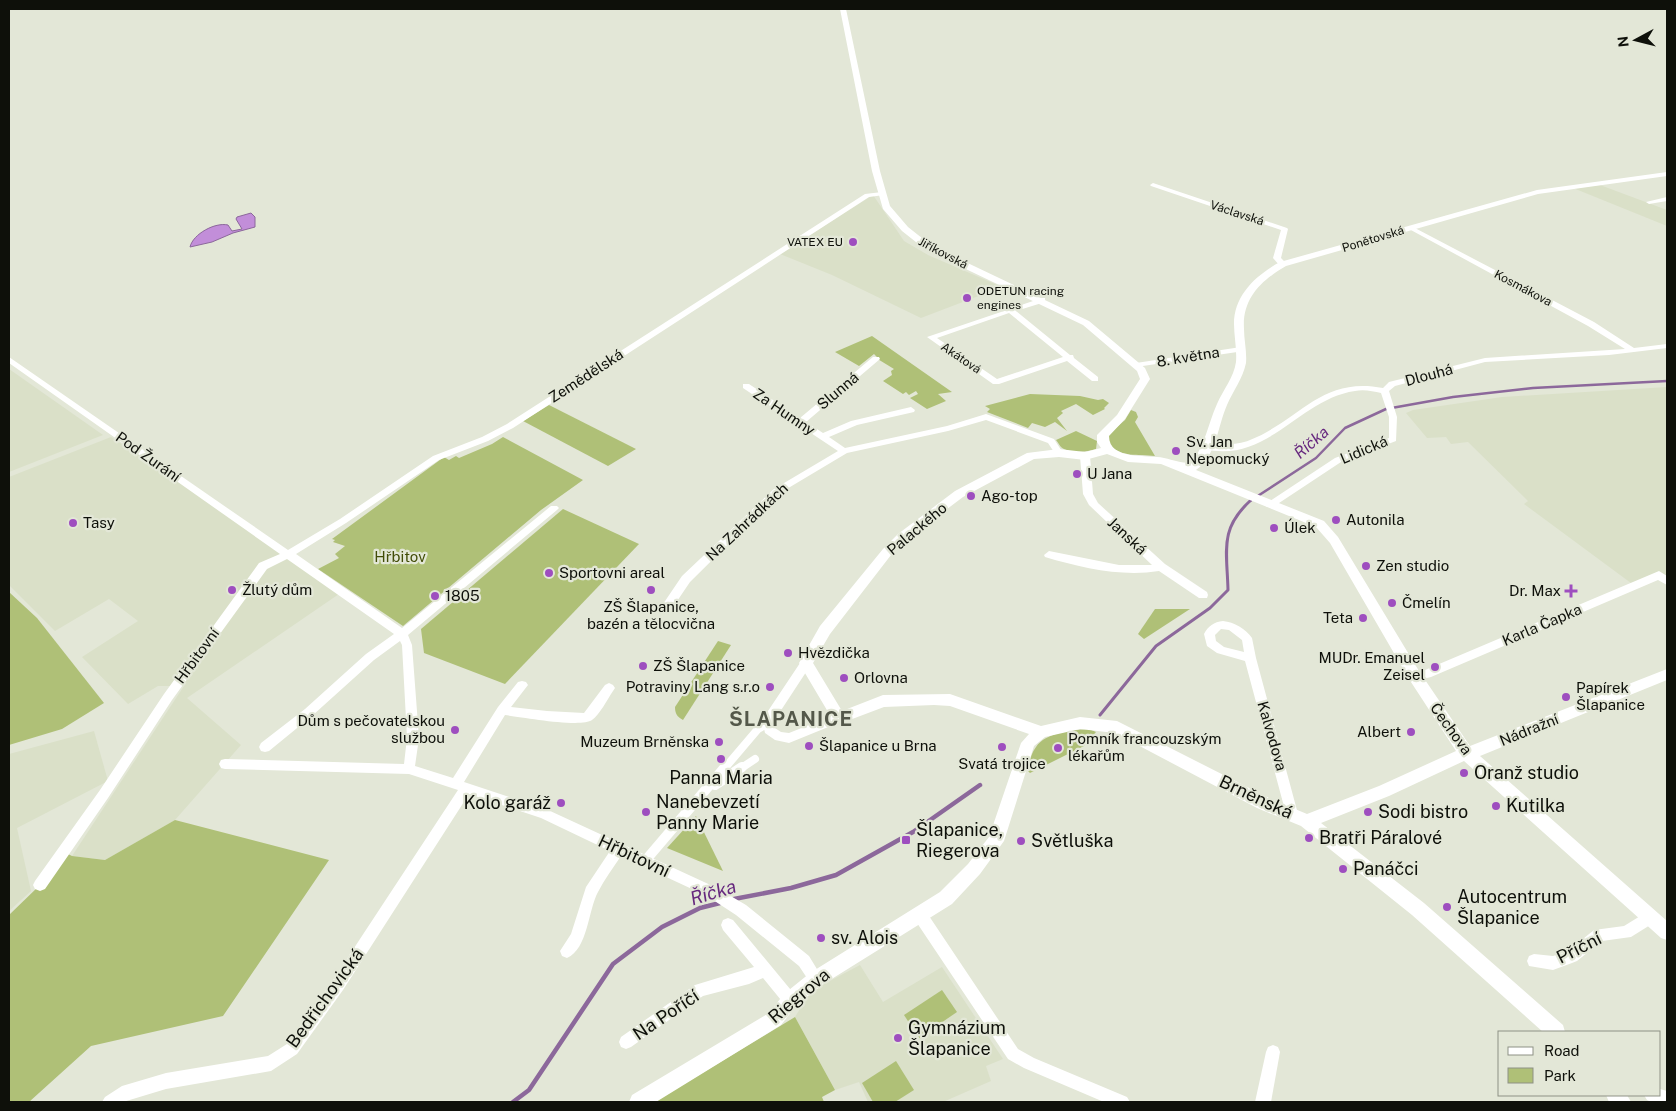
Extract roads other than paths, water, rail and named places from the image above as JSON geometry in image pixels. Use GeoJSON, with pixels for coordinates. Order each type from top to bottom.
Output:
{"type":"FeatureCollection","features":[{"type":"Feature","properties":{"kind":"street","name":"Jiříkovská"},"geometry":{"type":"LineString","coordinates":[[843,9],[876,171],[886,207],[915,239],[930,248],[1042,300],[1086,324],[1136,365]]}},
{"type":"Feature","properties":{"kind":"street","name":"Ponětovská"},"geometry":{"type":"LineString","coordinates":[[1205,451],[1213,436],[1222,405],[1239,370],[1239,312],[1258,280],[1283,264],[1544,191],[1667,174]]}},
{"type":"Feature","properties":{"kind":"street","name":"Václavská"},"geometry":{"type":"LineString","coordinates":[[1153,185],[1285,229],[1277,258],[1283,264]]}},
{"type":"Feature","properties":{"kind":"street","name":"Zemědělská"},"geometry":{"type":"LineString","coordinates":[[288,555],[343,521],[436,458],[484,439],[510,426],[867,195],[882,194]]}},
{"type":"Feature","properties":{"kind":"street"},"geometry":{"type":"LineString","coordinates":[[1649,202],[1667,199]]}},
{"type":"Feature","properties":{"kind":"street","name":"Kosmákova"},"geometry":{"type":"LineString","coordinates":[[1411,228],[1591,324],[1632,350]]}},
{"type":"Feature","properties":{"kind":"street","name":"Akátová"},"geometry":{"type":"LineString","coordinates":[[1042,300],[1012,312],[931,337],[996,382],[1070,357]]}},
{"type":"Feature","properties":{"kind":"street"},"geometry":{"type":"LineString","coordinates":[[1012,312],[1095,378]]}},
{"type":"Feature","properties":{"kind":"street","name":"Dlouhá"},"geometry":{"type":"LineString","coordinates":[[1205,451],[1233,448],[1261,439],[1324,398],[1354,388],[1366,387],[1385,391],[1392,384],[1485,360],[1667,346]]}},
{"type":"Feature","properties":{"kind":"street","name":"8. května"},"geometry":{"type":"LineString","coordinates":[[1136,365],[1240,349]]}},
{"type":"Feature","properties":{"kind":"street","name":"Pod Žurání"},"geometry":{"type":"LineString","coordinates":[[9,359],[288,555]]}},
{"type":"Feature","properties":{"kind":"street","name":"Slunná"},"geometry":{"type":"LineString","coordinates":[[801,422],[876,359]]}},
{"type":"Feature","properties":{"kind":"street"},"geometry":{"type":"LineString","coordinates":[[1085,456],[1108,450],[1103,442],[1103,436],[1121,417],[1145,380],[1141,370],[1136,365]]}},
{"type":"Feature","properties":{"kind":"street","name":"Za Humny"},"geometry":{"type":"LineString","coordinates":[[746,386],[822,437]]}},
{"type":"Feature","properties":{"kind":"street","name":"Lidická"},"geometry":{"type":"LineString","coordinates":[[1266,503],[1338,460],[1393,439],[1393,417],[1385,391]]}},
{"type":"Feature","properties":{"kind":"street"},"geometry":{"type":"LineString","coordinates":[[822,437],[854,423],[911,410]]}},
{"type":"Feature","properties":{"kind":"street","name":"Na Zahrádkách"},"geometry":{"type":"LineString","coordinates":[[665,610],[686,580],[777,491],[844,451],[948,428],[986,417],[1051,441],[1059,452]]}},
{"type":"Feature","properties":{"kind":"street"},"geometry":{"type":"LineString","coordinates":[[822,437],[844,451]]}},
{"type":"Feature","properties":{"kind":"street","name":"Čechova"},"geometry":{"type":"LineString","coordinates":[[1108,450],[1117,456],[1150,458],[1178,467],[1320,524],[1334,540],[1415,677],[1466,753],[1667,932]]}},
{"type":"Feature","properties":{"kind":"street"},"geometry":{"type":"LineString","coordinates":[[1178,467],[1194,467],[1205,451]]}},
{"type":"Feature","properties":{"kind":"street"},"geometry":{"type":"LineString","coordinates":[[1205,451],[1201,462],[1204,470],[1208,476],[1221,485]]}},
{"type":"Feature","properties":{"kind":"street","name":"Palackého"},"geometry":{"type":"LineString","coordinates":[[806,663],[825,630],[887,552],[959,494],[1031,456],[1059,452],[1085,456]]}},
{"type":"Feature","properties":{"kind":"street","name":"Janská"},"geometry":{"type":"LineString","coordinates":[[1085,456],[1088,494],[1094,505],[1162,567],[1203,595]]}},
{"type":"Feature","properties":{"kind":"street"},"geometry":{"type":"LineString","coordinates":[[265,747],[309,712],[370,658],[417,623],[554,508]]}},
{"type":"Feature","properties":{"kind":"street"},"geometry":{"type":"LineString","coordinates":[[288,555],[402,634],[407,645],[413,738],[409,769]]}},
{"type":"Feature","properties":{"kind":"street","name":"Hřbitovní"},"geometry":{"type":"LineString","coordinates":[[40,885],[104,794],[168,697],[263,566],[288,555]]}},
{"type":"Feature","properties":{"kind":"street"},"geometry":{"type":"LineString","coordinates":[[1049,555],[1122,569],[1162,567]]}},
{"type":"Feature","properties":{"kind":"street","name":"Karla Čapka"},"geometry":{"type":"LineString","coordinates":[[1415,677],[1663,578]]}},
{"type":"Feature","properties":{"kind":"street","name":"Kalvodova"},"geometry":{"type":"LineString","coordinates":[[1250,658],[1300,818]]}},
{"type":"Feature","properties":{"kind":"street"},"geometry":{"type":"LineString","coordinates":[[645,861],[708,791],[758,729],[767,724],[806,663],[839,718]]}},
{"type":"Feature","properties":{"kind":"street","name":"Nádražní"},"geometry":{"type":"LineString","coordinates":[[1300,818],[1384,791],[1450,759],[1488,747],[1667,674]]}},
{"type":"Feature","properties":{"kind":"street"},"geometry":{"type":"LineString","coordinates":[[461,787],[502,710],[522,685]]}},
{"type":"Feature","properties":{"kind":"street"},"geometry":{"type":"LineString","coordinates":[[502,710],[547,716],[585,718],[589,716],[609,688]]}},
{"type":"Feature","properties":{"kind":"street"},"geometry":{"type":"LineString","coordinates":[[767,724],[769,730],[775,734],[783,738],[789,738],[883,701],[934,699],[950,700],[1041,732]]}},
{"type":"Feature","properties":{"kind":"street","name":"Brněnská"},"geometry":{"type":"LineString","coordinates":[[1041,732],[1080,724],[1117,727],[1263,803],[1300,818],[1418,909],[1555,1031]]}},
{"type":"Feature","properties":{"kind":"street","name":"Riegrova"},"geometry":{"type":"LineString","coordinates":[[639,1102],[775,1019],[790,1000],[816,978],[946,898],[974,869],[996,841],[1028,744],[1041,732]]}},
{"type":"Feature","properties":{"kind":"street"},"geometry":{"type":"LineString","coordinates":[[708,791],[755,759]]}},
{"type":"Feature","properties":{"kind":"street","name":"Hřbitovní"},"geometry":{"type":"LineString","coordinates":[[225,764],[409,769],[544,814],[718,895],[741,910],[804,961],[816,978]]}},
{"type":"Feature","properties":{"kind":"street","name":"Bedřichovická"},"geometry":{"type":"LineString","coordinates":[[110,1102],[122,1094],[166,1081],[271,1063],[292,1049],[338,985],[461,787]]}},
{"type":"Feature","properties":{"kind":"street"},"geometry":{"type":"LineString","coordinates":[[567,951],[577,937],[591,892],[619,848]]}},
{"type":"Feature","properties":{"kind":"street"},"geometry":{"type":"LineString","coordinates":[[920,915],[1013,1054],[1029,1063],[1122,1102]]}},
{"type":"Feature","properties":{"kind":"street","name":"Příční"},"geometry":{"type":"LineString","coordinates":[[1534,961],[1553,963],[1572,956],[1599,935],[1626,932],[1650,917]]}},
{"type":"Feature","properties":{"kind":"street"},"geometry":{"type":"LineString","coordinates":[[728,925],[790,1000]]}},
{"type":"Feature","properties":{"kind":"street","name":"Na Poříčí"},"geometry":{"type":"LineString","coordinates":[[626,1042],[700,990],[748,977],[764,970]]}},
{"type":"Feature","properties":{"kind":"street"},"geometry":{"type":"LineString","coordinates":[[1263,1102],[1273,1052]]}},
{"type":"Feature","properties":{"kind":"waterway","name":"Říčka"},"geometry":{"type":"LineString","coordinates":[[1250,501],[1316,458],[1345,428],[1386,409],[1453,397],[1533,388],[1667,381]]}},
{"type":"Feature","properties":{"kind":"waterway","name":"Říčka"},"geometry":{"type":"LineString","coordinates":[[1100,715],[1156,646],[1210,608],[1228,590],[1226,552],[1229,531],[1241,511],[1250,501]]}},
{"type":"Feature","properties":{"kind":"waterway","name":"Říčka"},"geometry":{"type":"LineString","coordinates":[[734,899],[791,888],[836,875],[913,832],[980,785]]}},
{"type":"Feature","properties":{"kind":"waterway","name":"Říčka"},"geometry":{"type":"LineString","coordinates":[[513,1102],[529,1090],[613,964],[662,927],[700,908],[720,903]]}},
{"type":"Feature","properties":{"kind":"place","name":"VATEX EU"},"geometry":{"type":"Point","coordinates":[853,242]}},
{"type":"Feature","properties":{"kind":"place","name":"ODETUN racing engines"},"geometry":{"type":"Point","coordinates":[967,298]}},
{"type":"Feature","properties":{"kind":"place","name":"Sv. Jan Nepomucký"},"geometry":{"type":"Point","coordinates":[1176,451]}},
{"type":"Feature","properties":{"kind":"place","name":"U Jana"},"geometry":{"type":"Point","coordinates":[1077,474]}},
{"type":"Feature","properties":{"kind":"place","name":"Ago-top"},"geometry":{"type":"Point","coordinates":[971,496]}},
{"type":"Feature","properties":{"kind":"place","name":"Autonila"},"geometry":{"type":"Point","coordinates":[1336,520]}},
{"type":"Feature","properties":{"kind":"place","name":"Tasy"},"geometry":{"type":"Point","coordinates":[73,523]}},
{"type":"Feature","properties":{"kind":"place","name":"Úlek"},"geometry":{"type":"Point","coordinates":[1274,528]}},
{"type":"Feature","properties":{"kind":"place","name":"Zen studio"},"geometry":{"type":"Point","coordinates":[1366,566]}},
{"type":"Feature","properties":{"kind":"place","name":"Sportovni areal"},"geometry":{"type":"Point","coordinates":[549,573]}},
{"type":"Feature","properties":{"kind":"place","name":"Žlutý dům"},"geometry":{"type":"Point","coordinates":[232,590]}},
{"type":"Feature","properties":{"kind":"place","name":"ZŠ Šlapanice, bazén a tělocvična"},"geometry":{"type":"Point","coordinates":[651,590]}},
{"type":"Feature","properties":{"kind":"place","name":"Dr. Max"},"geometry":{"type":"Point","coordinates":[1571,591]}},
{"type":"Feature","properties":{"kind":"place","name":"1805"},"geometry":{"type":"Point","coordinates":[435,596]}},
{"type":"Feature","properties":{"kind":"place","name":"Čmelín"},"geometry":{"type":"Point","coordinates":[1392,603]}},
{"type":"Feature","properties":{"kind":"place","name":"Teta"},"geometry":{"type":"Point","coordinates":[1363,618]}},
{"type":"Feature","properties":{"kind":"place","name":"Hvězdička"},"geometry":{"type":"Point","coordinates":[788,653]}},
{"type":"Feature","properties":{"kind":"place","name":"ZŠ Šlapanice"},"geometry":{"type":"Point","coordinates":[643,666]}},
{"type":"Feature","properties":{"kind":"place","name":"MUDr. Emanuel Zeisel"},"geometry":{"type":"Point","coordinates":[1435,667]}},
{"type":"Feature","properties":{"kind":"place","name":"Orlovna"},"geometry":{"type":"Point","coordinates":[844,678]}},
{"type":"Feature","properties":{"kind":"place","name":"Potraviny Lang s.r.o"},"geometry":{"type":"Point","coordinates":[770,687]}},
{"type":"Feature","properties":{"kind":"place","name":"Papírek Šlapanice"},"geometry":{"type":"Point","coordinates":[1566,697]}},
{"type":"Feature","properties":{"kind":"place","name":"Dům s pečovatelskou službou"},"geometry":{"type":"Point","coordinates":[455,730]}},
{"type":"Feature","properties":{"kind":"place","name":"Albert"},"geometry":{"type":"Point","coordinates":[1411,732]}},
{"type":"Feature","properties":{"kind":"place","name":"Muzeum Brněnska"},"geometry":{"type":"Point","coordinates":[719,742]}},
{"type":"Feature","properties":{"kind":"place","name":"Šlapanice u Brna"},"geometry":{"type":"Point","coordinates":[809,746]}},
{"type":"Feature","properties":{"kind":"place","name":"Svatá trojice"},"geometry":{"type":"Point","coordinates":[1002,747]}},
{"type":"Feature","properties":{"kind":"place","name":"Pomník francouzským lékařům"},"geometry":{"type":"Point","coordinates":[1058,748]}},
{"type":"Feature","properties":{"kind":"place","name":"Panna Maria"},"geometry":{"type":"Point","coordinates":[721,759]}},
{"type":"Feature","properties":{"kind":"place","name":"Oranž studio"},"geometry":{"type":"Point","coordinates":[1464,773]}},
{"type":"Feature","properties":{"kind":"place","name":"Kolo garáž"},"geometry":{"type":"Point","coordinates":[561,803]}},
{"type":"Feature","properties":{"kind":"place","name":"Kutilka"},"geometry":{"type":"Point","coordinates":[1496,806]}},
{"type":"Feature","properties":{"kind":"place","name":"Nanebevzetí Panny Marie"},"geometry":{"type":"Point","coordinates":[646,812]}},
{"type":"Feature","properties":{"kind":"place","name":"Sodi bistro"},"geometry":{"type":"Point","coordinates":[1368,812]}},
{"type":"Feature","properties":{"kind":"place","name":"Bratři Páralové"},"geometry":{"type":"Point","coordinates":[1309,838]}},
{"type":"Feature","properties":{"kind":"place","name":"Šlapanice, Riegerova"},"geometry":{"type":"Point","coordinates":[906,840]}},
{"type":"Feature","properties":{"kind":"place","name":"Světluška"},"geometry":{"type":"Point","coordinates":[1021,841]}},
{"type":"Feature","properties":{"kind":"place","name":"Panáčci"},"geometry":{"type":"Point","coordinates":[1343,869]}},
{"type":"Feature","properties":{"kind":"place","name":"Autocentrum Šlapanice"},"geometry":{"type":"Point","coordinates":[1447,907]}},
{"type":"Feature","properties":{"kind":"place","name":"sv. Alois"},"geometry":{"type":"Point","coordinates":[821,938]}},
{"type":"Feature","properties":{"kind":"place","name":"Gymnázium Šlapanice"},"geometry":{"type":"Point","coordinates":[898,1038]}},
{"type":"Feature","properties":{"kind":"district","name":"ŠLAPANICE"},"geometry":{"type":"Point","coordinates":[791,719]}},
{"type":"Feature","properties":{"kind":"park label","name":"Hřbitov"},"geometry":{"type":"Point","coordinates":[400,557]}}]}
